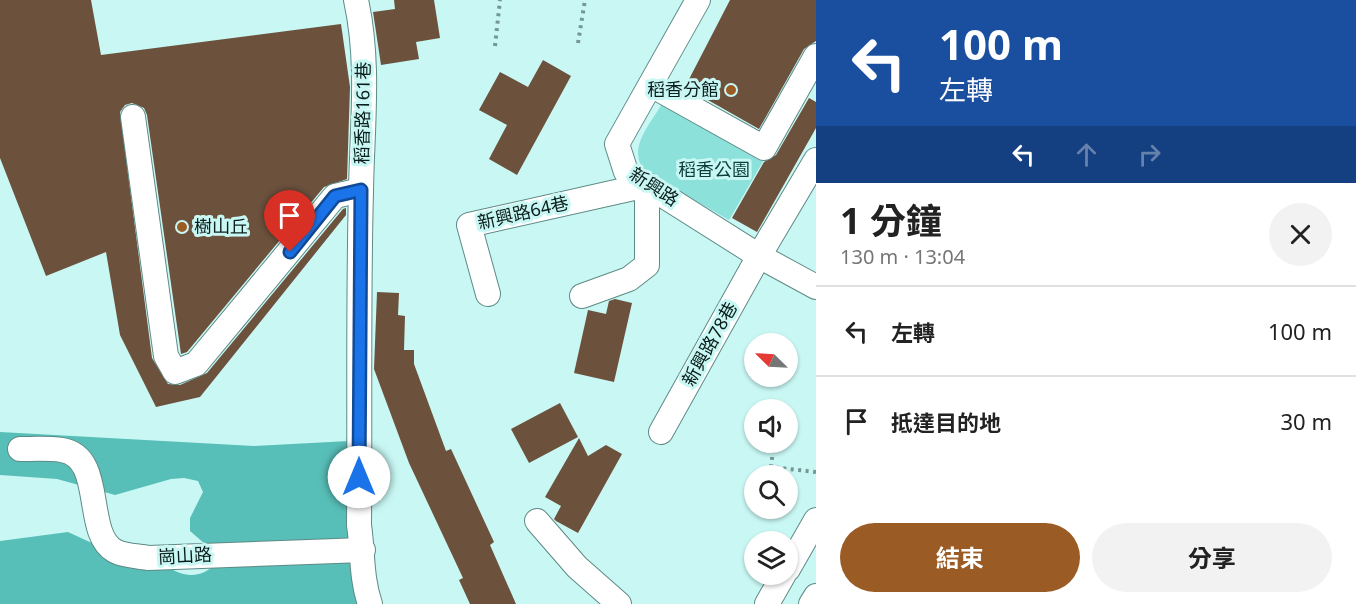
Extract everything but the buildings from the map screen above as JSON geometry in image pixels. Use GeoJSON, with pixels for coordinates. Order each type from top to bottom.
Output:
{"type":"FeatureCollection","features":[{"type":"Feature","properties":{"kind":"street","name":"稻香路161巷"},"geometry":{"type":"LineString","coordinates":[[356,0],[362,29],[366,93],[361,190],[359,525],[363,550]]}},
{"type":"Feature","properties":{"kind":"street","name":"新興路"},"geometry":{"type":"LineString","coordinates":[[699,0],[617,144],[626,171],[759,256],[816,287]]}},
{"type":"Feature","properties":{"kind":"street"},"geometry":{"type":"LineString","coordinates":[[651,86],[764,148],[816,56]]}},
{"type":"Feature","properties":{"kind":"street"},"geometry":{"type":"LineString","coordinates":[[133,117],[166,356],[175,372],[196,364],[335,196],[361,190]]}},
{"type":"Feature","properties":{"kind":"street","name":"新興路78巷"},"geometry":{"type":"LineString","coordinates":[[660,432],[816,160]]}},
{"type":"Feature","properties":{"kind":"street"},"geometry":{"type":"LineString","coordinates":[[582,296],[629,279],[647,265],[647,185]]}},
{"type":"Feature","properties":{"kind":"street","name":"新興路64巷"},"geometry":{"type":"LineString","coordinates":[[488,294],[469,225],[647,185]]}},
{"type":"Feature","properties":{"kind":"street","name":"崗山路"},"geometry":{"type":"LineString","coordinates":[[20,449],[64,450],[78,457],[87,471],[103,538],[115,551],[148,558],[363,550]]}},
{"type":"Feature","properties":{"kind":"street"},"geometry":{"type":"LineString","coordinates":[[798,551],[816,520]]}},
{"type":"Feature","properties":{"kind":"street"},"geometry":{"type":"LineString","coordinates":[[537,521],[577,567],[619,604]]}},
{"type":"Feature","properties":{"kind":"street"},"geometry":{"type":"LineString","coordinates":[[363,550],[363,583],[370,604]]}},
{"type":"Feature","properties":{"kind":"street"},"geometry":{"type":"LineString","coordinates":[[767,604],[778,585]]}},
{"type":"Feature","properties":{"kind":"street"},"geometry":{"type":"LineString","coordinates":[[811,604],[816,596]]}},
{"type":"Feature","properties":{"kind":"path"},"geometry":{"type":"LineString","coordinates":[[495,46],[500,0]]}},
{"type":"Feature","properties":{"kind":"path"},"geometry":{"type":"LineString","coordinates":[[578,43],[585,0]]}},
{"type":"Feature","properties":{"kind":"path"},"geometry":{"type":"LineString","coordinates":[[773,453],[771,466],[816,472]]}},
{"type":"Feature","properties":{"kind":"green space","name":"稻香公園"},"geometry":{"type":"Polygon","coordinates":[[[663,102],[765,158],[729,220],[646,172],[640,163],[638,154],[642,137],[663,102]]]}},
{"type":"Feature","properties":{"kind":"shaded area"},"geometry":{"type":"Polygon","coordinates":[[[0,432],[254,446],[349,441],[367,604],[0,604],[0,541],[68,532],[92,543],[103,553],[143,548],[169,568],[188,575],[207,571],[217,563],[212,550],[190,531],[190,518],[203,492],[198,481],[184,478],[171,479],[115,495],[57,479],[0,475],[0,432]]]}},
{"type":"Feature","properties":{"kind":"place","name":"稻香分館"},"geometry":{"type":"Point","coordinates":[731,90]}},
{"type":"Feature","properties":{"kind":"place","name":"樹山丘"},"geometry":{"type":"Point","coordinates":[182,227]}},
{"type":"Feature","properties":{"kind":"route"},"geometry":{"type":"LineString","coordinates":[[290,252],[335,196],[361,190],[359,477]]}}]}
